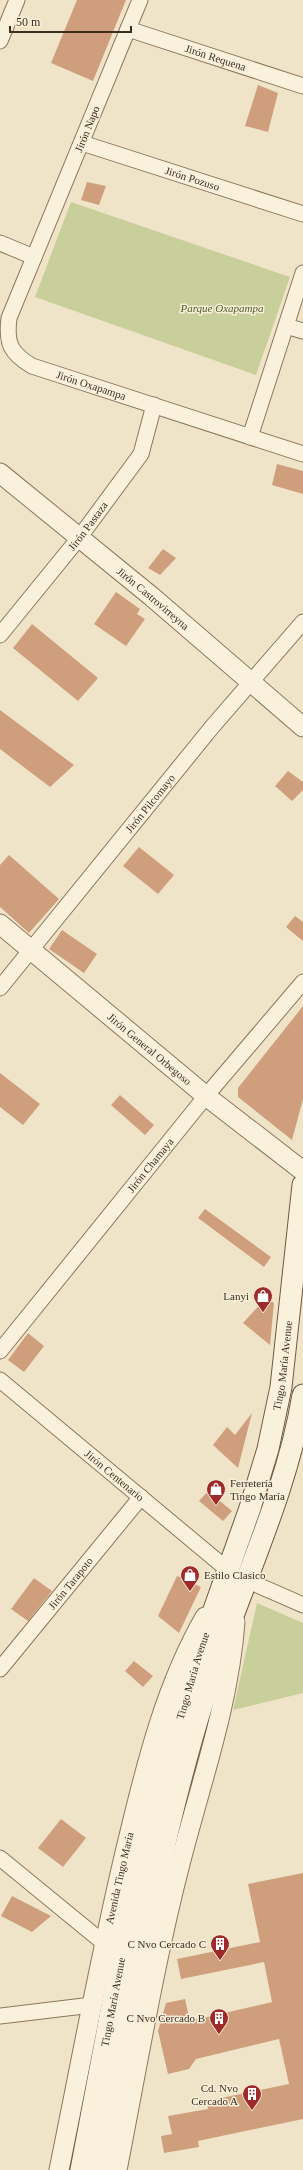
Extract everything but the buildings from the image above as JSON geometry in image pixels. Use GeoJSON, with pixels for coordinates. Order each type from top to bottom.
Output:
{"type":"FeatureCollection","features":[{"type":"Feature","properties":{"kind":"main road","name":"Tingo María Avenue"},"geometry":{"type":"LineString","coordinates":[[237,1575],[250,1508],[268,1449],[296,1322],[303,1185]]}},
{"type":"Feature","properties":{"kind":"main road","name":"Tingo María Avenue"},"geometry":{"type":"LineString","coordinates":[[81,2170],[124,1943],[151,1824],[185,1695],[227,1602],[237,1575],[281,1480],[291,1450],[303,1394]]}},
{"type":"Feature","properties":{"kind":"main road","name":"Tingo María Avenue"},"geometry":{"type":"LineString","coordinates":[[99,2170],[153,1900],[173,1814],[203,1702],[227,1602]]}},
{"type":"Feature","properties":{"kind":"street"},"geometry":{"type":"LineString","coordinates":[[0,41],[17,0]]}},
{"type":"Feature","properties":{"kind":"street","name":"Jirón Napo"},"geometry":{"type":"LineString","coordinates":[[34,257],[140,0]]}},
{"type":"Feature","properties":{"kind":"street","name":"Jirón Requena"},"geometry":{"type":"LineString","coordinates":[[128,29],[303,86]]}},
{"type":"Feature","properties":{"kind":"street","name":"Jirón Pozuso"},"geometry":{"type":"LineString","coordinates":[[82,143],[303,214]]}},
{"type":"Feature","properties":{"kind":"street"},"geometry":{"type":"LineString","coordinates":[[0,244],[34,257]]}},
{"type":"Feature","properties":{"kind":"street","name":"Jirón Oxapampa"},"geometry":{"type":"LineString","coordinates":[[34,257],[9,318],[7,331],[11,348],[18,358],[32,366],[303,454]]}},
{"type":"Feature","properties":{"kind":"street"},"geometry":{"type":"LineString","coordinates":[[250,436],[303,273]]}},
{"type":"Feature","properties":{"kind":"street"},"geometry":{"type":"LineString","coordinates":[[286,326],[303,331]]}},
{"type":"Feature","properties":{"kind":"street","name":"Jirón Pastaza"},"geometry":{"type":"LineString","coordinates":[[0,635],[79,538],[141,454],[154,405]]}},
{"type":"Feature","properties":{"kind":"street","name":"Jirón Castrovirreyna"},"geometry":{"type":"LineString","coordinates":[[0,473],[151,596],[303,726]]}},
{"type":"Feature","properties":{"kind":"street","name":"Jirón Pilcomayo"},"geometry":{"type":"LineString","coordinates":[[0,988],[212,726],[303,622]]}},
{"type":"Feature","properties":{"kind":"street","name":"Jirón General Orbegoso"},"geometry":{"type":"LineString","coordinates":[[0,924],[32,949],[206,1096],[303,1171]]}},
{"type":"Feature","properties":{"kind":"street","name":"Jirón Chamaya"},"geometry":{"type":"LineString","coordinates":[[0,1351],[206,1096],[303,982]]}},
{"type":"Feature","properties":{"kind":"street","name":"Jirón Centenario"},"geometry":{"type":"LineString","coordinates":[[0,1380],[141,1498],[237,1575],[303,1605]]}},
{"type":"Feature","properties":{"kind":"street","name":"Jirón Tarapoto"},"geometry":{"type":"LineString","coordinates":[[0,1669],[141,1498]]}},
{"type":"Feature","properties":{"kind":"street","name":"Avenida Tingo María"},"geometry":{"type":"LineString","coordinates":[[59,2170],[105,1944],[132,1826],[164,1708],[192,1640],[205,1616],[227,1602]]}},
{"type":"Feature","properties":{"kind":"street","name":"Tingo María Avenue"},"geometry":{"type":"LineString","coordinates":[[117,2170],[162,1942],[227,1682],[227,1602]]}},
{"type":"Feature","properties":{"kind":"street"},"geometry":{"type":"LineString","coordinates":[[0,1858],[105,1944]]}},
{"type":"Feature","properties":{"kind":"street"},"geometry":{"type":"LineString","coordinates":[[0,2016],[92,2005]]}},
{"type":"Feature","properties":{"kind":"green space","name":"Parque Oxapampa"},"geometry":{"type":"Polygon","coordinates":[[[71,202],[290,277],[256,375],[35,297],[71,202]]]}},
{"type":"Feature","properties":{"kind":"green space"},"geometry":{"type":"Polygon","coordinates":[[[257,1603],[303,1623],[303,1693],[233,1710],[257,1603]]]}},
{"type":"Feature","properties":{"kind":"place","name":"Lanyi"},"geometry":{"type":"Point","coordinates":[263,1313]}},
{"type":"Feature","properties":{"kind":"place","name":"Ferretería Tingo María"},"geometry":{"type":"Point","coordinates":[216,1506]}},
{"type":"Feature","properties":{"kind":"place","name":"Estilo Clasico"},"geometry":{"type":"Point","coordinates":[190,1592]}},
{"type":"Feature","properties":{"kind":"place","name":"C Nvo Cercado C"},"geometry":{"type":"Point","coordinates":[220,1961]}},
{"type":"Feature","properties":{"kind":"place","name":"C Nvo Cercado B"},"geometry":{"type":"Point","coordinates":[219,2035]}},
{"type":"Feature","properties":{"kind":"place","name":"Cd. Nvo Cercado A"},"geometry":{"type":"Point","coordinates":[252,2111]}}]}
